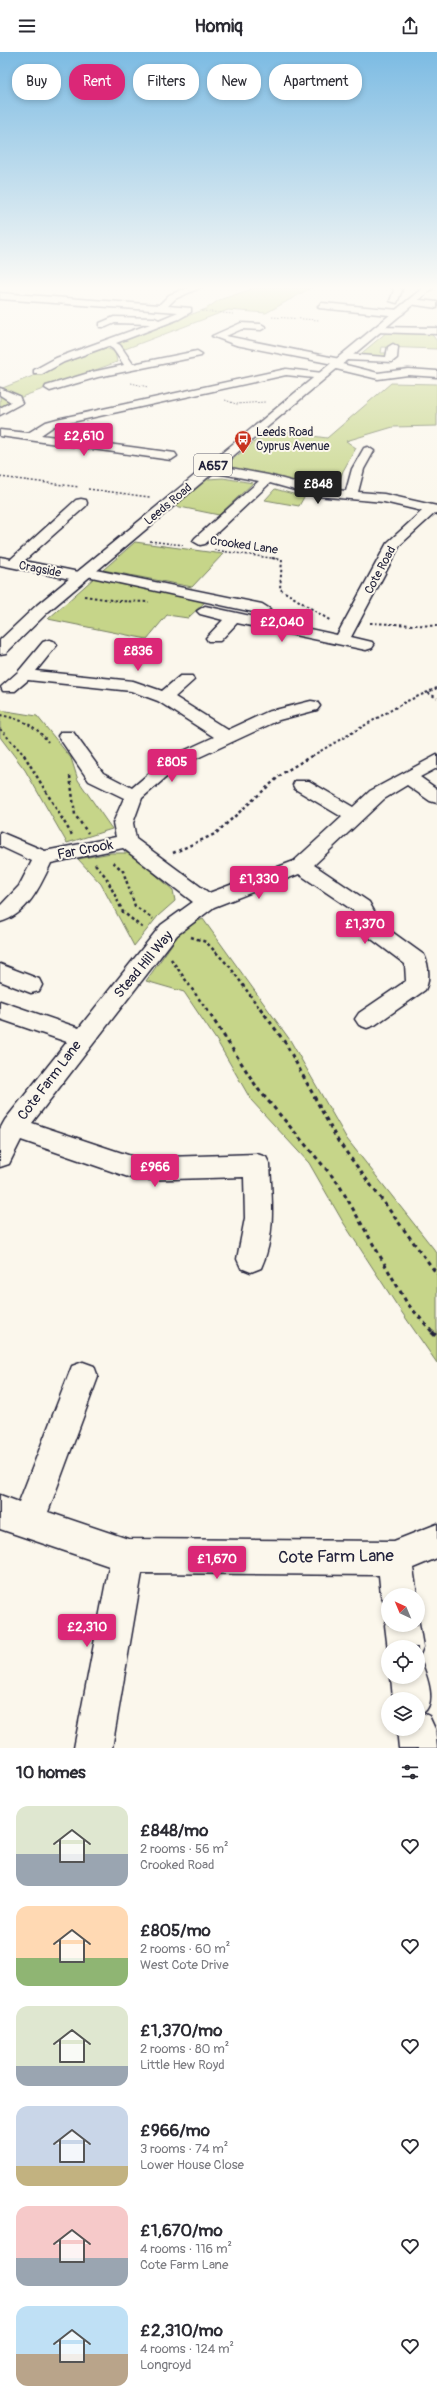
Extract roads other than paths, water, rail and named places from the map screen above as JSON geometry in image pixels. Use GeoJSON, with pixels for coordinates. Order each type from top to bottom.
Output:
{"type":"FeatureCollection","features":[{"type":"Feature","properties":{"kind":"main road","name":"Leeds Road"},"geometry":{"type":"LineString","coordinates":[[0,649],[83,574],[210,468],[337,365]]}},
{"type":"Feature","properties":{"kind":"street"},"geometry":{"type":"LineString","coordinates":[[38,372],[51,365]]}},
{"type":"Feature","properties":{"kind":"street"},"geometry":{"type":"LineString","coordinates":[[50,388],[92,375],[106,377],[130,367],[140,365]]}},
{"type":"Feature","properties":{"kind":"street"},"geometry":{"type":"LineString","coordinates":[[349,365],[378,376],[408,372],[435,374]]}},
{"type":"Feature","properties":{"kind":"street"},"geometry":{"type":"LineString","coordinates":[[28,438],[50,424],[286,372],[323,376]]}},
{"type":"Feature","properties":{"kind":"street"},"geometry":{"type":"LineString","coordinates":[[0,391],[15,398],[17,403],[0,412]]}},
{"type":"Feature","properties":{"kind":"street"},"geometry":{"type":"LineString","coordinates":[[0,433],[28,438],[171,456]]}},
{"type":"Feature","properties":{"kind":"street"},"geometry":{"type":"LineString","coordinates":[[350,495],[358,470],[368,451]]}},
{"type":"Feature","properties":{"kind":"street"},"geometry":{"type":"LineString","coordinates":[[210,468],[268,479],[299,489],[384,498],[434,510]]}},
{"type":"Feature","properties":{"kind":"street"},"geometry":{"type":"LineString","coordinates":[[195,544],[268,479]]}},
{"type":"Feature","properties":{"kind":"street"},"geometry":{"type":"LineString","coordinates":[[6,562],[81,503]]}},
{"type":"Feature","properties":{"kind":"street","name":"Cote Road"},"geometry":{"type":"LineString","coordinates":[[342,640],[394,543],[434,510]]}},
{"type":"Feature","properties":{"kind":"street","name":"Cragside"},"geometry":{"type":"LineString","coordinates":[[6,562],[83,574],[262,609]]}},
{"type":"Feature","properties":{"kind":"street"},"geometry":{"type":"LineString","coordinates":[[205,611],[366,645]]}},
{"type":"Feature","properties":{"kind":"street"},"geometry":{"type":"LineString","coordinates":[[214,638],[233,618]]}},
{"type":"Feature","properties":{"kind":"street"},"geometry":{"type":"LineString","coordinates":[[9,686],[24,675],[49,645]]}},
{"type":"Feature","properties":{"kind":"street"},"geometry":{"type":"LineString","coordinates":[[133,686],[144,672]]}},
{"type":"Feature","properties":{"kind":"street"},"geometry":{"type":"LineString","coordinates":[[24,675],[91,684],[133,686],[164,698],[228,738]]}},
{"type":"Feature","properties":{"kind":"street"},"geometry":{"type":"LineString","coordinates":[[164,698],[186,680]]}},
{"type":"Feature","properties":{"kind":"street"},"geometry":{"type":"LineString","coordinates":[[207,902],[152,862],[127,841],[123,823],[134,796],[172,763],[273,716],[311,706]]}},
{"type":"Feature","properties":{"kind":"street"},"geometry":{"type":"LineString","coordinates":[[67,736],[96,777],[134,796]]}},
{"type":"Feature","properties":{"kind":"street","name":"Stead Hill Way"},"geometry":{"type":"LineString","coordinates":[[82,1038],[164,936],[207,902],[301,866],[377,795],[437,760]]}},
{"type":"Feature","properties":{"kind":"street"},"geometry":{"type":"LineString","coordinates":[[407,777],[437,796]]}},
{"type":"Feature","properties":{"kind":"street"},"geometry":{"type":"LineString","coordinates":[[302,785],[354,816]]}},
{"type":"Feature","properties":{"kind":"street","name":"Far Crook"},"geometry":{"type":"LineString","coordinates":[[0,838],[43,858],[127,841]]}},
{"type":"Feature","properties":{"kind":"street","name":"Far Crook"},"geometry":{"type":"LineString","coordinates":[[0,915],[11,910],[28,889],[43,858]]}},
{"type":"Feature","properties":{"kind":"street"},"geometry":{"type":"LineString","coordinates":[[301,866],[362,907],[372,930],[416,961],[417,984],[367,1019]]}},
{"type":"Feature","properties":{"kind":"street"},"geometry":{"type":"LineString","coordinates":[[0,972],[31,985]]}},
{"type":"Feature","properties":{"kind":"street","name":"Cote Farm Lane"},"geometry":{"type":"LineString","coordinates":[[0,1010],[82,1038],[14,1127],[0,1156]]}},
{"type":"Feature","properties":{"kind":"street"},"geometry":{"type":"LineString","coordinates":[[14,1127],[137,1169],[256,1165],[259,1218],[251,1259]]}},
{"type":"Feature","properties":{"kind":"street"},"geometry":{"type":"LineString","coordinates":[[14,1516],[84,1377]]}},
{"type":"Feature","properties":{"kind":"street","name":"Cote Farm Lane"},"geometry":{"type":"LineString","coordinates":[[14,1516],[128,1556],[394,1558],[437,1541]]}},
{"type":"Feature","properties":{"kind":"street"},"geometry":{"type":"LineString","coordinates":[[94,1748],[128,1556]]}},
{"type":"Feature","properties":{"kind":"street"},"geometry":{"type":"LineString","coordinates":[[394,1558],[398,1588]]}},
{"type":"Feature","properties":{"kind":"street"},"geometry":{"type":"LineString","coordinates":[[417,1736],[418,1748]]}},
{"type":"Feature","properties":{"kind":"place","name":"Leeds Road Cyprus Avenue"},"geometry":{"type":"Point","coordinates":[243,454]}}]}
